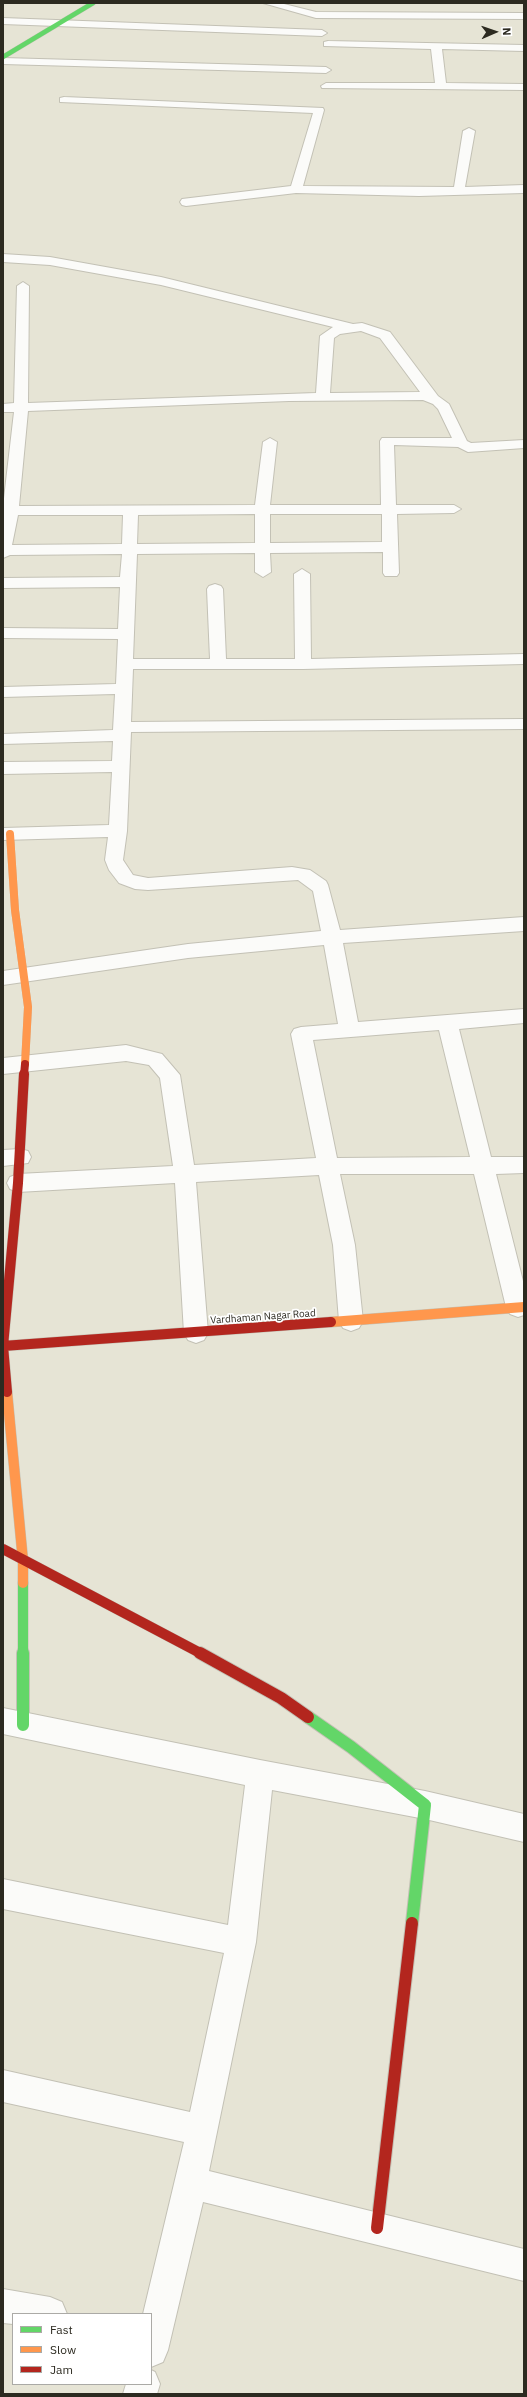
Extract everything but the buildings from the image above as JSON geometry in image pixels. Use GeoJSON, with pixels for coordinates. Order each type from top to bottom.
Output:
{"type":"FeatureCollection","features":[{"type":"Feature","properties":{"kind":"street"},"geometry":{"type":"LineString","coordinates":[[3,57],[93,3]]}},
{"type":"Feature","properties":{"kind":"street"},"geometry":{"type":"LineString","coordinates":[[268,3],[316,15],[496,20],[524,16]]}},
{"type":"Feature","properties":{"kind":"street"},"geometry":{"type":"LineString","coordinates":[[316,15],[322,33],[328,44],[326,86],[321,96]]}},
{"type":"Feature","properties":{"kind":"street"},"geometry":{"type":"LineString","coordinates":[[3,22],[322,33]]}},
{"type":"Feature","properties":{"kind":"street"},"geometry":{"type":"LineString","coordinates":[[328,44],[436,46],[499,43],[524,48]]}},
{"type":"Feature","properties":{"kind":"street"},"geometry":{"type":"LineString","coordinates":[[436,46],[441,87]]}},
{"type":"Feature","properties":{"kind":"street"},"geometry":{"type":"LineString","coordinates":[[3,61],[326,70]]}},
{"type":"Feature","properties":{"kind":"street"},"geometry":{"type":"LineString","coordinates":[[326,86],[524,87]]}},
{"type":"Feature","properties":{"kind":"street"},"geometry":{"type":"LineString","coordinates":[[64,100],[319,110],[296,189]]}},
{"type":"Feature","properties":{"kind":"street"},"geometry":{"type":"LineString","coordinates":[[460,190],[469,131]]}},
{"type":"Feature","properties":{"kind":"street"},"geometry":{"type":"LineString","coordinates":[[186,202],[296,189],[524,189]]}},
{"type":"Feature","properties":{"kind":"street"},"geometry":{"type":"LineString","coordinates":[[3,258],[50,261],[161,281],[349,327],[374,329],[386,335],[432,398],[444,407],[461,443],[468,448],[524,444]]}},
{"type":"Feature","properties":{"kind":"street"},"geometry":{"type":"LineString","coordinates":[[23,286],[21,407],[7,511],[4,552],[130,549],[391,547]]}},
{"type":"Feature","properties":{"kind":"street"},"geometry":{"type":"LineString","coordinates":[[323,396],[327,336],[336,330],[349,327]]}},
{"type":"Feature","properties":{"kind":"street"},"geometry":{"type":"LineString","coordinates":[[3,408],[323,396],[414,395],[432,398]]}},
{"type":"Feature","properties":{"kind":"street"},"geometry":{"type":"LineString","coordinates":[[390,573],[391,547],[387,510],[387,441],[461,443]]}},
{"type":"Feature","properties":{"kind":"street"},"geometry":{"type":"LineString","coordinates":[[263,572],[264,548],[262,510],[270,442]]}},
{"type":"Feature","properties":{"kind":"street"},"geometry":{"type":"LineString","coordinates":[[7,511],[454,509]]}},
{"type":"Feature","properties":{"kind":"street"},"geometry":{"type":"LineString","coordinates":[[131,510],[118,831],[114,860],[118,870],[126,879],[135,883],[148,884],[292,873],[303,874],[311,878],[322,891],[349,1030]]}},
{"type":"Feature","properties":{"kind":"street"},"geometry":{"type":"LineString","coordinates":[[302,574],[303,664]]}},
{"type":"Feature","properties":{"kind":"street"},"geometry":{"type":"LineString","coordinates":[[3,583],[128,582]]}},
{"type":"Feature","properties":{"kind":"street"},"geometry":{"type":"LineString","coordinates":[[215,589],[218,664]]}},
{"type":"Feature","properties":{"kind":"street"},"geometry":{"type":"LineString","coordinates":[[3,633],[126,634]]}},
{"type":"Feature","properties":{"kind":"street"},"geometry":{"type":"LineString","coordinates":[[125,664],[303,664],[524,659]]}},
{"type":"Feature","properties":{"kind":"street"},"geometry":{"type":"LineString","coordinates":[[3,692],[124,689]]}},
{"type":"Feature","properties":{"kind":"street"},"geometry":{"type":"LineString","coordinates":[[3,739],[122,731],[524,724]]}},
{"type":"Feature","properties":{"kind":"street"},"geometry":{"type":"LineString","coordinates":[[3,768],[120,766]]}},
{"type":"Feature","properties":{"kind":"street"},"geometry":{"type":"LineString","coordinates":[[118,831],[7,834],[9,910],[28,1008],[25,1064],[11,1157],[18,1183],[8,1252],[3,1346],[23,1561],[13,1723],[260,1774],[425,1805],[524,1828]]}},
{"type":"Feature","properties":{"kind":"street"},"geometry":{"type":"LineString","coordinates":[[3,978],[23,977],[188,951],[332,937],[524,924]]}},
{"type":"Feature","properties":{"kind":"street"},"geometry":{"type":"LineString","coordinates":[[351,1322],[344,1245],[301,1034],[524,1016]]}},
{"type":"Feature","properties":{"kind":"street"},"geometry":{"type":"LineString","coordinates":[[447,1022],[483,1167],[521,1307]]}},
{"type":"Feature","properties":{"kind":"street"},"geometry":{"type":"LineString","coordinates":[[3,1066],[126,1053],[155,1059],[170,1075],[185,1174],[196,1333]]}},
{"type":"Feature","properties":{"kind":"street"},"geometry":{"type":"LineString","coordinates":[[18,1183],[328,1166],[483,1167],[524,1165]]}},
{"type":"Feature","properties":{"kind":"street","name":"Vardhaman Nagar Road"},"geometry":{"type":"LineString","coordinates":[[3,1346],[351,1322],[521,1307]]}},
{"type":"Feature","properties":{"kind":"street"},"geometry":{"type":"LineString","coordinates":[[3,1549],[23,1561],[188,1646],[281,1698],[351,1747],[425,1805]]}},
{"type":"Feature","properties":{"kind":"street"},"geometry":{"type":"LineString","coordinates":[[153,2337],[191,2183],[241,1942],[260,1774]]}},
{"type":"Feature","properties":{"kind":"street"},"geometry":{"type":"LineString","coordinates":[[376,2228],[425,1805]]}},
{"type":"Feature","properties":{"kind":"street"},"geometry":{"type":"LineString","coordinates":[[3,1894],[241,1942]]}},
{"type":"Feature","properties":{"kind":"street"},"geometry":{"type":"LineString","coordinates":[[3,2086],[202,2130]]}},
{"type":"Feature","properties":{"kind":"street"},"geometry":{"type":"LineString","coordinates":[[191,2183],[524,2265]]}},
{"type":"Feature","properties":{"kind":"street"},"geometry":{"type":"LineString","coordinates":[[3,2306],[44,2313]]}},
{"type":"Feature","properties":{"kind":"traffic: fast"},"geometry":{"type":"LineString","coordinates":[[3,57],[93,3]]}},
{"type":"Feature","properties":{"kind":"traffic: fast"},"geometry":{"type":"LineString","coordinates":[[23,1583],[23,1725]]}},
{"type":"Feature","properties":{"kind":"traffic: fast"},"geometry":{"type":"LineString","coordinates":[[308,1717],[351,1747],[425,1805],[412,1923]]}},
{"type":"Feature","properties":{"kind":"traffic: slow"},"geometry":{"type":"LineString","coordinates":[[10,834],[15,910],[28,1007],[25,1064]]}},
{"type":"Feature","properties":{"kind":"traffic: slow"},"geometry":{"type":"LineString","coordinates":[[331,1322],[524,1307]]}},
{"type":"Feature","properties":{"kind":"traffic: slow"},"geometry":{"type":"LineString","coordinates":[[7,1392],[23,1561],[23,1583]]}},
{"type":"Feature","properties":{"kind":"traffic: jam"},"geometry":{"type":"LineString","coordinates":[[7,1392],[3,1346],[18,1183],[25,1064]]}},
{"type":"Feature","properties":{"kind":"traffic: jam"},"geometry":{"type":"LineString","coordinates":[[3,1346],[331,1322]]}},
{"type":"Feature","properties":{"kind":"traffic: jam"},"geometry":{"type":"LineString","coordinates":[[3,1549],[188,1646],[281,1698],[308,1717]]}},
{"type":"Feature","properties":{"kind":"traffic: jam"},"geometry":{"type":"LineString","coordinates":[[377,2228],[412,1923]]}}]}
